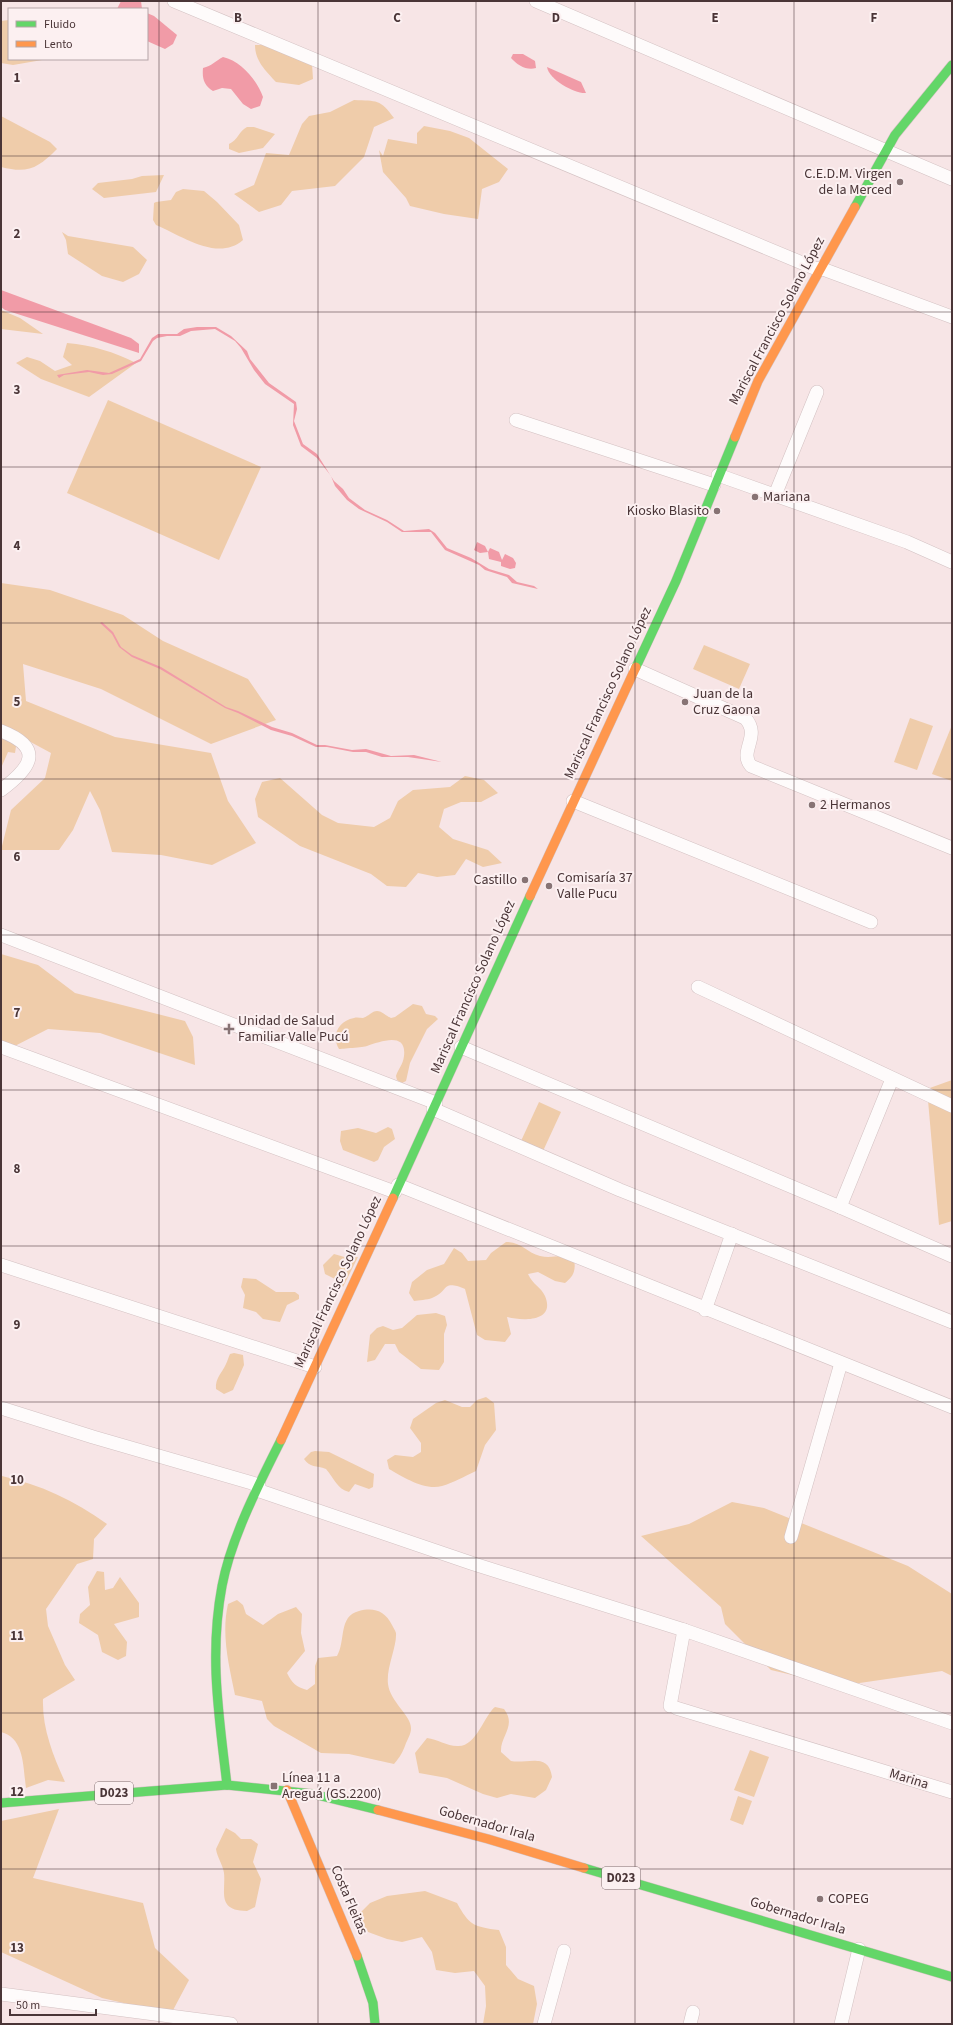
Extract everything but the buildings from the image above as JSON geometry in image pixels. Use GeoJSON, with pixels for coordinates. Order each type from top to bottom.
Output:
{"type":"FeatureCollection","features":[{"type":"Feature","properties":{"kind":"main road","name":"Mariscal Francisco Solano López"},"geometry":{"type":"LineString","coordinates":[[227,1785],[215,1675],[217,1619],[222,1585],[229,1559],[258,1487],[345,1305],[396,1189],[573,801],[676,581],[716,480],[758,382],[886,150],[912,112],[951,68]]}},
{"type":"Feature","properties":{"kind":"main road","name":"Gobernador Irala"},"geometry":{"type":"LineString","coordinates":[[1,1803],[227,1785],[287,1790],[346,1801],[488,1839],[952,1977]]}},
{"type":"Feature","properties":{"kind":"main road","name":"Costa Fleitas"},"geometry":{"type":"LineString","coordinates":[[287,1790],[360,1962],[373,2003],[375,2024]]}},
{"type":"Feature","properties":{"kind":"street"},"geometry":{"type":"LineString","coordinates":[[174,1],[819,269],[952,317]]}},
{"type":"Feature","properties":{"kind":"street"},"geometry":{"type":"LineString","coordinates":[[536,1],[952,179]]}},
{"type":"Feature","properties":{"kind":"street"},"geometry":{"type":"LineString","coordinates":[[775,495],[817,392]]}},
{"type":"Feature","properties":{"kind":"street"},"geometry":{"type":"LineString","coordinates":[[516,420],[716,480],[775,495],[907,542],[952,562]]}},
{"type":"Feature","properties":{"kind":"street"},"geometry":{"type":"LineString","coordinates":[[636,669],[746,718],[752,730],[746,756],[751,766],[952,848]]}},
{"type":"Feature","properties":{"kind":"street"},"geometry":{"type":"LineString","coordinates":[[1,731],[20,739],[25,744],[28,757],[24,769],[20,775],[1,790]]}},
{"type":"Feature","properties":{"kind":"street"},"geometry":{"type":"LineString","coordinates":[[573,801],[871,922]]}},
{"type":"Feature","properties":{"kind":"street"},"geometry":{"type":"LineString","coordinates":[[1,935],[434,1106],[620,1190],[952,1322]]}},
{"type":"Feature","properties":{"kind":"street"},"geometry":{"type":"LineString","coordinates":[[698,987],[952,1106]]}},
{"type":"Feature","properties":{"kind":"street"},"geometry":{"type":"LineString","coordinates":[[1,1047],[396,1189],[952,1407]]}},
{"type":"Feature","properties":{"kind":"street"},"geometry":{"type":"LineString","coordinates":[[461,1047],[840,1207],[952,1256]]}},
{"type":"Feature","properties":{"kind":"street"},"geometry":{"type":"LineString","coordinates":[[840,1207],[892,1079]]}},
{"type":"Feature","properties":{"kind":"street"},"geometry":{"type":"LineString","coordinates":[[705,1310],[732,1234]]}},
{"type":"Feature","properties":{"kind":"street"},"geometry":{"type":"LineString","coordinates":[[1,1265],[315,1367]]}},
{"type":"Feature","properties":{"kind":"street"},"geometry":{"type":"LineString","coordinates":[[791,1537],[841,1363]]}},
{"type":"Feature","properties":{"kind":"street"},"geometry":{"type":"LineString","coordinates":[[1,1408],[258,1487],[474,1564],[684,1630],[952,1723]]}},
{"type":"Feature","properties":{"kind":"street","name":"Marina"},"geometry":{"type":"LineString","coordinates":[[684,1630],[673,1707],[952,1792]]}},
{"type":"Feature","properties":{"kind":"street"},"geometry":{"type":"LineString","coordinates":[[841,2024],[859,1949]]}},
{"type":"Feature","properties":{"kind":"street"},"geometry":{"type":"LineString","coordinates":[[544,2024],[564,1951]]}},
{"type":"Feature","properties":{"kind":"street"},"geometry":{"type":"LineString","coordinates":[[1,1994],[231,2024]]}},
{"type":"Feature","properties":{"kind":"shaded area"},"geometry":{"type":"Polygon","coordinates":[[[121,1],[141,1],[142,8],[118,8],[121,1]]]}},
{"type":"Feature","properties":{"kind":"shaded area"},"geometry":{"type":"Polygon","coordinates":[[[148,13],[154,16],[177,35],[173,44],[165,49],[148,41],[148,13]]]}},
{"type":"Feature","properties":{"kind":"shaded area"},"geometry":{"type":"Polygon","coordinates":[[[8,20],[8,60],[42,60],[13,65],[1,63],[1,21],[8,20]]]}},
{"type":"Feature","properties":{"kind":"shaded area"},"geometry":{"type":"Polygon","coordinates":[[[255,45],[268,45],[312,64],[313,79],[299,85],[276,82],[259,61],[255,51],[255,45]]]}},
{"type":"Feature","properties":{"kind":"shaded area"},"geometry":{"type":"Polygon","coordinates":[[[513,54],[523,54],[535,61],[536,68],[529,69],[519,65],[511,58],[513,54]]]}},
{"type":"Feature","properties":{"kind":"shaded area"},"geometry":{"type":"Polygon","coordinates":[[[223,57],[230,59],[248,72],[257,84],[263,97],[260,106],[251,109],[243,104],[231,89],[222,88],[213,91],[206,84],[203,79],[203,68],[211,65],[223,57]]]}},
{"type":"Feature","properties":{"kind":"shaded area"},"geometry":{"type":"Polygon","coordinates":[[[547,67],[581,82],[586,93],[569,89],[557,81],[552,77],[547,67]]]}},
{"type":"Feature","properties":{"kind":"shaded area"},"geometry":{"type":"Polygon","coordinates":[[[354,100],[377,102],[385,107],[394,118],[374,127],[364,157],[335,186],[292,191],[281,205],[259,212],[234,194],[254,185],[266,153],[289,155],[302,124],[309,116],[330,112],[354,100]]]}},
{"type":"Feature","properties":{"kind":"shaded area"},"geometry":{"type":"Polygon","coordinates":[[[1,116],[50,142],[57,149],[44,161],[32,168],[18,170],[1,167],[1,116]]]}},
{"type":"Feature","properties":{"kind":"shaded area"},"geometry":{"type":"Polygon","coordinates":[[[424,126],[450,131],[469,138],[508,169],[499,182],[482,189],[478,219],[444,214],[410,206],[406,198],[383,172],[379,150],[383,156],[388,139],[417,144],[417,133],[424,126]]]}},
{"type":"Feature","properties":{"kind":"shaded area"},"geometry":{"type":"Polygon","coordinates":[[[247,127],[254,127],[275,134],[263,148],[239,153],[229,149],[229,144],[247,127]]]}},
{"type":"Feature","properties":{"kind":"shaded area"},"geometry":{"type":"Polygon","coordinates":[[[164,175],[156,192],[104,198],[92,189],[98,183],[132,179],[142,176],[164,175]]]}},
{"type":"Feature","properties":{"kind":"shaded area"},"geometry":{"type":"Polygon","coordinates":[[[183,189],[204,191],[217,202],[239,225],[243,240],[233,246],[211,248],[188,240],[156,225],[153,220],[154,203],[171,200],[176,192],[183,189]]]}},
{"type":"Feature","properties":{"kind":"shaded area"},"geometry":{"type":"Polygon","coordinates":[[[62,232],[68,236],[133,247],[147,260],[139,274],[123,282],[102,276],[68,254],[66,240],[62,232]]]}},
{"type":"Feature","properties":{"kind":"shaded area"},"geometry":{"type":"Polygon","coordinates":[[[1,290],[131,338],[139,344],[139,353],[5,310],[1,307],[1,290]]]}},
{"type":"Feature","properties":{"kind":"shaded area"},"geometry":{"type":"Polygon","coordinates":[[[1,310],[20,318],[43,334],[1,329],[1,310]]]}},
{"type":"Feature","properties":{"kind":"shaded area"},"geometry":{"type":"Polygon","coordinates":[[[216,327],[231,336],[247,351],[250,359],[269,383],[296,402],[297,409],[294,421],[303,444],[317,454],[330,475],[317,458],[301,446],[293,425],[294,404],[265,384],[235,341],[215,329],[191,331],[180,336],[157,338],[153,341],[141,361],[112,374],[103,375],[89,372],[64,375],[59,378],[57,375],[87,370],[109,373],[140,359],[152,338],[158,334],[177,334],[184,329],[216,327]]]}},
{"type":"Feature","properties":{"kind":"shaded area"},"geometry":{"type":"Polygon","coordinates":[[[67,343],[85,345],[103,350],[136,363],[89,397],[41,379],[16,363],[27,357],[40,361],[55,371],[72,365],[63,357],[67,343]]]}},
{"type":"Feature","properties":{"kind":"shaded area"},"geometry":{"type":"Polygon","coordinates":[[[108,400],[261,467],[219,560],[67,493],[108,400]]]}},
{"type":"Feature","properties":{"kind":"shaded area"},"geometry":{"type":"Polygon","coordinates":[[[331,477],[343,489],[349,498],[365,510],[387,520],[404,531],[429,529],[435,533],[447,548],[471,558],[489,569],[509,575],[517,582],[534,586],[538,589],[512,583],[507,577],[485,570],[479,565],[445,550],[431,532],[402,532],[387,522],[359,509],[347,500],[335,486],[331,477]]]}},
{"type":"Feature","properties":{"kind":"shaded area"},"geometry":{"type":"Polygon","coordinates":[[[477,542],[485,546],[488,552],[480,553],[474,550],[477,542]]]}},
{"type":"Feature","properties":{"kind":"shaded area"},"geometry":{"type":"Polygon","coordinates":[[[490,548],[499,552],[502,560],[505,554],[513,558],[516,563],[515,568],[510,569],[501,566],[501,562],[489,559],[488,552],[490,548]]]}},
{"type":"Feature","properties":{"kind":"shaded area"},"geometry":{"type":"Polygon","coordinates":[[[1,583],[50,590],[123,615],[163,641],[248,679],[276,720],[211,744],[101,689],[23,664],[26,701],[115,737],[211,753],[228,801],[256,843],[212,865],[161,855],[112,852],[100,810],[90,791],[73,830],[59,850],[1,850],[11,810],[45,778],[51,753],[1,726],[1,583]]]}},
{"type":"Feature","properties":{"kind":"shaded area"},"geometry":{"type":"Polygon","coordinates":[[[102,622],[113,632],[121,647],[132,655],[161,667],[226,707],[272,727],[292,733],[317,745],[352,750],[366,749],[391,756],[414,755],[442,762],[408,757],[382,757],[366,752],[353,752],[327,747],[316,747],[292,736],[271,730],[225,708],[160,669],[132,657],[119,647],[112,634],[100,623],[102,622]]]}},
{"type":"Feature","properties":{"kind":"shaded area"},"geometry":{"type":"Polygon","coordinates":[[[704,645],[750,664],[739,689],[693,669],[704,645]]]}},
{"type":"Feature","properties":{"kind":"shaded area"},"geometry":{"type":"Polygon","coordinates":[[[910,718],[933,726],[917,770],[894,762],[910,718]]]}},
{"type":"Feature","properties":{"kind":"shaded area"},"geometry":{"type":"Polygon","coordinates":[[[952,725],[952,781],[932,774],[952,725]]]}},
{"type":"Feature","properties":{"kind":"shaded area"},"geometry":{"type":"Polygon","coordinates":[[[1,735],[17,740],[15,753],[8,752],[1,768],[1,735]]]}},
{"type":"Feature","properties":{"kind":"shaded area"},"geometry":{"type":"Polygon","coordinates":[[[465,776],[484,780],[498,793],[481,802],[461,802],[444,809],[439,827],[453,839],[488,850],[502,863],[483,867],[466,859],[455,875],[437,877],[418,873],[406,887],[387,886],[371,874],[300,846],[258,817],[255,799],[262,782],[280,778],[322,815],[338,823],[374,827],[390,818],[398,801],[413,790],[450,787],[465,776]]]}},
{"type":"Feature","properties":{"kind":"shaded area"},"geometry":{"type":"Polygon","coordinates":[[[1,954],[38,965],[75,993],[185,1021],[193,1037],[195,1065],[100,1033],[48,1029],[7,1050],[1,1043],[1,954]]]}},
{"type":"Feature","properties":{"kind":"shaded area"},"geometry":{"type":"Polygon","coordinates":[[[413,1004],[422,1006],[426,1014],[435,1016],[438,1019],[427,1029],[410,1063],[406,1081],[402,1083],[397,1080],[396,1076],[403,1062],[404,1056],[404,1048],[401,1043],[397,1041],[392,1040],[365,1046],[339,1049],[336,1034],[344,1022],[355,1018],[363,1018],[377,1011],[391,1018],[395,1017],[413,1004]]]}},
{"type":"Feature","properties":{"kind":"shaded area"},"geometry":{"type":"Polygon","coordinates":[[[952,1080],[952,1221],[939,1225],[927,1089],[952,1080]]]}},
{"type":"Feature","properties":{"kind":"shaded area"},"geometry":{"type":"Polygon","coordinates":[[[539,1102],[561,1112],[543,1151],[521,1141],[539,1102]]]}},
{"type":"Feature","properties":{"kind":"shaded area"},"geometry":{"type":"Polygon","coordinates":[[[388,1127],[392,1129],[395,1139],[384,1147],[378,1160],[374,1162],[343,1150],[340,1141],[341,1131],[358,1128],[376,1133],[388,1127]]]}},
{"type":"Feature","properties":{"kind":"shaded area"},"geometry":{"type":"Polygon","coordinates":[[[506,1242],[512,1242],[535,1255],[569,1257],[574,1259],[575,1266],[574,1272],[565,1283],[555,1281],[538,1272],[528,1274],[545,1296],[547,1305],[546,1311],[536,1318],[521,1319],[507,1317],[511,1334],[505,1342],[485,1340],[477,1335],[465,1289],[452,1285],[448,1286],[441,1293],[432,1298],[414,1301],[409,1293],[412,1282],[427,1270],[444,1264],[454,1248],[462,1253],[468,1261],[486,1260],[491,1253],[506,1242]]]}},
{"type":"Feature","properties":{"kind":"shaded area"},"geometry":{"type":"Polygon","coordinates":[[[334,1254],[348,1258],[358,1257],[343,1287],[337,1280],[325,1274],[323,1265],[334,1254]]]}},
{"type":"Feature","properties":{"kind":"shaded area"},"geometry":{"type":"Polygon","coordinates":[[[243,1278],[256,1279],[276,1292],[295,1292],[299,1295],[299,1299],[287,1305],[280,1322],[263,1319],[256,1312],[243,1308],[245,1295],[241,1287],[243,1278]]]}},
{"type":"Feature","properties":{"kind":"shaded area"},"geometry":{"type":"Polygon","coordinates":[[[436,1313],[445,1316],[447,1325],[444,1334],[444,1362],[439,1370],[421,1369],[399,1352],[395,1344],[385,1344],[375,1360],[367,1362],[370,1335],[377,1328],[383,1326],[393,1330],[402,1328],[417,1315],[436,1313]]]}},
{"type":"Feature","properties":{"kind":"shaded area"},"geometry":{"type":"Polygon","coordinates":[[[234,1353],[243,1355],[244,1365],[233,1390],[224,1394],[216,1389],[216,1385],[230,1354],[234,1353]]]}},
{"type":"Feature","properties":{"kind":"shaded area"},"geometry":{"type":"Polygon","coordinates":[[[486,1397],[494,1403],[496,1430],[485,1445],[476,1471],[442,1486],[429,1487],[414,1482],[389,1469],[387,1460],[395,1455],[413,1457],[421,1452],[421,1443],[410,1428],[413,1419],[436,1403],[445,1400],[462,1407],[470,1407],[477,1400],[486,1397]]]}},
{"type":"Feature","properties":{"kind":"shaded area"},"geometry":{"type":"Polygon","coordinates":[[[311,1452],[329,1452],[374,1474],[373,1487],[369,1489],[355,1484],[349,1492],[345,1491],[336,1483],[326,1469],[306,1462],[304,1459],[311,1452]]]}},
{"type":"Feature","properties":{"kind":"shaded area"},"geometry":{"type":"Polygon","coordinates":[[[1,1472],[2,1476],[57,1494],[95,1515],[107,1524],[94,1539],[93,1559],[77,1564],[46,1609],[48,1626],[65,1665],[75,1680],[43,1699],[46,1731],[56,1762],[65,1782],[48,1780],[26,1788],[23,1763],[19,1747],[15,1740],[9,1735],[1,1732],[1,1472]]]}},
{"type":"Feature","properties":{"kind":"shaded area"},"geometry":{"type":"Polygon","coordinates":[[[732,1502],[764,1508],[908,1566],[952,1594],[952,1676],[942,1671],[839,1686],[771,1670],[725,1624],[721,1607],[641,1536],[689,1524],[732,1502]]]}},
{"type":"Feature","properties":{"kind":"shaded area"},"geometry":{"type":"Polygon","coordinates":[[[97,1571],[104,1572],[105,1590],[113,1588],[120,1577],[139,1603],[139,1617],[114,1624],[127,1642],[126,1656],[118,1660],[102,1652],[98,1635],[79,1623],[80,1614],[90,1605],[88,1587],[97,1571]]]}},
{"type":"Feature","properties":{"kind":"shaded area"},"geometry":{"type":"Polygon","coordinates":[[[237,1600],[243,1605],[246,1614],[263,1625],[278,1614],[296,1607],[302,1614],[301,1633],[305,1651],[287,1673],[295,1684],[307,1690],[315,1684],[315,1666],[318,1658],[337,1656],[340,1650],[345,1623],[352,1614],[364,1610],[374,1610],[386,1616],[396,1633],[388,1684],[393,1697],[408,1719],[411,1729],[400,1757],[394,1764],[349,1754],[321,1753],[274,1726],[267,1719],[262,1701],[235,1695],[230,1672],[225,1627],[228,1604],[237,1600]]]}},
{"type":"Feature","properties":{"kind":"shaded area"},"geometry":{"type":"Polygon","coordinates":[[[495,1707],[504,1709],[508,1715],[509,1721],[501,1746],[501,1752],[511,1761],[536,1761],[547,1764],[552,1777],[546,1790],[535,1798],[511,1794],[497,1798],[483,1794],[447,1778],[419,1773],[415,1753],[427,1738],[453,1746],[464,1745],[470,1742],[475,1736],[495,1707]]]}},
{"type":"Feature","properties":{"kind":"shaded area"},"geometry":{"type":"Polygon","coordinates":[[[750,1750],[769,1757],[754,1797],[734,1790],[750,1750]]]}},
{"type":"Feature","properties":{"kind":"shaded area"},"geometry":{"type":"Polygon","coordinates":[[[738,1796],[752,1801],[743,1825],[730,1820],[738,1796]]]}},
{"type":"Feature","properties":{"kind":"shaded area"},"geometry":{"type":"Polygon","coordinates":[[[59,1809],[33,1878],[143,1903],[155,1948],[189,1980],[171,2014],[102,1998],[1,1952],[1,1821],[59,1809]]]}},
{"type":"Feature","properties":{"kind":"shaded area"},"geometry":{"type":"Polygon","coordinates":[[[226,1828],[235,1833],[241,1839],[251,1839],[258,1844],[253,1862],[261,1879],[255,1907],[247,1911],[231,1908],[225,1899],[224,1873],[216,1849],[226,1828]]]}},
{"type":"Feature","properties":{"kind":"shaded area"},"geometry":{"type":"Polygon","coordinates":[[[425,1891],[457,1903],[465,1916],[473,1924],[484,1928],[499,1930],[506,1947],[506,1965],[518,1979],[534,1986],[537,2004],[533,2024],[483,2024],[486,2006],[485,1986],[474,1971],[455,1973],[436,1970],[432,1952],[422,1937],[402,1942],[387,1939],[368,1932],[357,1916],[370,1903],[387,1896],[425,1891]]]}},
{"type":"Feature","properties":{"kind":"traffic: fast"},"geometry":{"type":"LineString","coordinates":[[855,207],[895,135],[952,65]]}},
{"type":"Feature","properties":{"kind":"traffic: fast"},"geometry":{"type":"LineString","coordinates":[[636,667],[676,581],[735,437]]}},
{"type":"Feature","properties":{"kind":"traffic: fast"},"geometry":{"type":"LineString","coordinates":[[393,1198],[530,896]]}},
{"type":"Feature","properties":{"kind":"traffic: fast"},"geometry":{"type":"LineString","coordinates":[[227,1785],[218,1710],[216,1661],[216,1636],[222,1586],[226,1568],[239,1530],[281,1440]]}},
{"type":"Feature","properties":{"kind":"traffic: fast"},"geometry":{"type":"LineString","coordinates":[[1,1803],[227,1785],[313,1794],[378,1810]]}},
{"type":"Feature","properties":{"kind":"traffic: fast"},"geometry":{"type":"LineString","coordinates":[[584,1868],[952,1977]]}},
{"type":"Feature","properties":{"kind":"traffic: fast"},"geometry":{"type":"LineString","coordinates":[[357,1956],[373,2003],[375,2024]]}},
{"type":"Feature","properties":{"kind":"traffic: slow"},"geometry":{"type":"LineString","coordinates":[[735,437],[758,381],[855,207]]}},
{"type":"Feature","properties":{"kind":"traffic: slow"},"geometry":{"type":"LineString","coordinates":[[530,896],[636,667]]}},
{"type":"Feature","properties":{"kind":"traffic: slow"},"geometry":{"type":"LineString","coordinates":[[281,1440],[393,1198]]}},
{"type":"Feature","properties":{"kind":"traffic: slow"},"geometry":{"type":"LineString","coordinates":[[287,1790],[357,1956]]}},
{"type":"Feature","properties":{"kind":"traffic: slow"},"geometry":{"type":"LineString","coordinates":[[378,1810],[488,1839],[584,1868]]}},
{"type":"Feature","properties":{"kind":"place","name":"C.E.D.M. Virgen de la Merced"},"geometry":{"type":"Point","coordinates":[900,182]}},
{"type":"Feature","properties":{"kind":"place","name":"Mariana"},"geometry":{"type":"Point","coordinates":[755,497]}},
{"type":"Feature","properties":{"kind":"place","name":"Kiosko Blasito"},"geometry":{"type":"Point","coordinates":[717,511]}},
{"type":"Feature","properties":{"kind":"place","name":"Juan de la Cruz Gaona"},"geometry":{"type":"Point","coordinates":[685,702]}},
{"type":"Feature","properties":{"kind":"place","name":"2 Hermanos"},"geometry":{"type":"Point","coordinates":[812,805]}},
{"type":"Feature","properties":{"kind":"place","name":"Castillo"},"geometry":{"type":"Point","coordinates":[525,880]}},
{"type":"Feature","properties":{"kind":"place","name":"Comisaría 37 Valle Pucu"},"geometry":{"type":"Point","coordinates":[549,886]}},
{"type":"Feature","properties":{"kind":"place","name":"Unidad de Salud Familiar Valle Pucú"},"geometry":{"type":"Point","coordinates":[229,1029]}},
{"type":"Feature","properties":{"kind":"place","name":"Línea 11 a Areguá (GS.2200)"},"geometry":{"type":"Point","coordinates":[274,1786]}},
{"type":"Feature","properties":{"kind":"place","name":"COPEG"},"geometry":{"type":"Point","coordinates":[820,1899]}}]}
